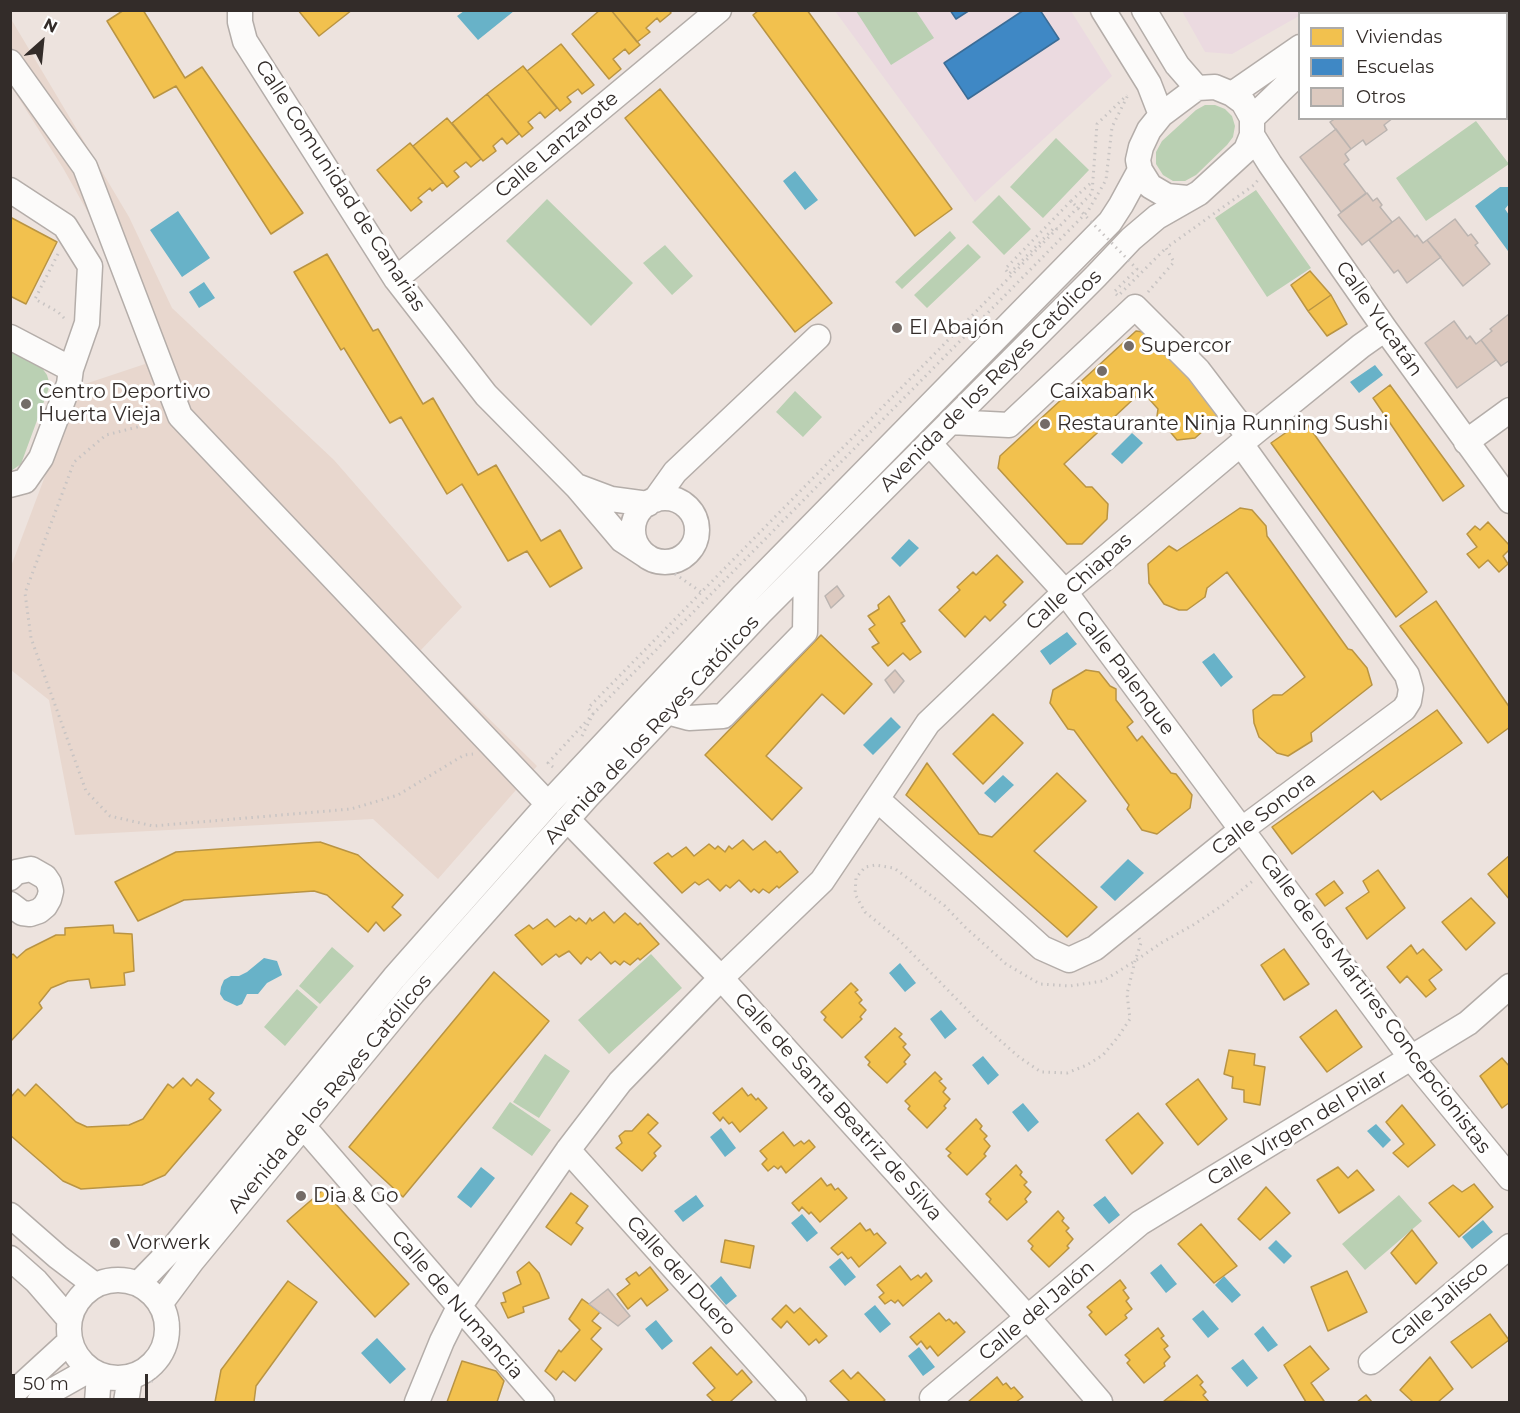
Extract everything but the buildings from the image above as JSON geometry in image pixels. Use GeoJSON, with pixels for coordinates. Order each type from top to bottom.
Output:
{"type":"FeatureCollection","features":[{"type":"Feature","properties":{"kind":"street","name":"Calle Comunidad de Canarias"},"geometry":{"type":"LineString","coordinates":[[240,10],[240,22],[245,41],[396,279],[486,395],[577,487],[622,540],[652,559]]}},
{"type":"Feature","properties":{"kind":"street","name":"Calle Lanzarote"},"geometry":{"type":"LineString","coordinates":[[396,279],[719,10]]}},
{"type":"Feature","properties":{"kind":"street"},"geometry":{"type":"LineString","coordinates":[[1103,10],[1149,84],[1161,115]]}},
{"type":"Feature","properties":{"kind":"street"},"geometry":{"type":"LineString","coordinates":[[1144,10],[1177,65],[1197,88]]}},
{"type":"Feature","properties":{"kind":"street"},"geometry":{"type":"LineString","coordinates":[[1232,94],[1298,48]]}},
{"type":"Feature","properties":{"kind":"street"},"geometry":{"type":"LineString","coordinates":[[10,62],[85,167],[180,416],[548,804]]}},
{"type":"Feature","properties":{"kind":"street"},"geometry":{"type":"LineString","coordinates":[[1252,126],[1243,102],[1232,94],[1215,87],[1197,88],[1161,115],[1149,130],[1140,147],[1138,160],[1140,170],[1150,186],[1167,196],[1187,198],[1199,193],[1236,162],[1246,150],[1252,126],[1298,73]]}},
{"type":"Feature","properties":{"kind":"street","name":"Calle Yucatán"},"geometry":{"type":"LineString","coordinates":[[1252,126],[1269,164],[1509,501]]}},
{"type":"Feature","properties":{"kind":"street","name":"Avenida de los Reyes Católicos"},"geometry":{"type":"LineString","coordinates":[[138,1284],[174,1248],[393,978],[569,780],[742,597],[1110,222],[1140,170]]}},
{"type":"Feature","properties":{"kind":"street"},"geometry":{"type":"LineString","coordinates":[[10,190],[64,226],[90,266],[87,322],[71,369],[69,384],[41,458],[25,481],[10,485]]}},
{"type":"Feature","properties":{"kind":"street","name":"Avenida de los Reyes Católicos"},"geometry":{"type":"LineString","coordinates":[[160,1304],[192,1261],[413,993],[567,819],[806,567],[1131,239],[1157,217],[1187,198]]}},
{"type":"Feature","properties":{"kind":"street"},"geometry":{"type":"LineString","coordinates":[[950,422],[1009,425],[1135,307]]}},
{"type":"Feature","properties":{"kind":"street","name":"Calle Sonora"},"geometry":{"type":"LineString","coordinates":[[877,799],[1042,948],[1069,960],[1095,948],[1241,830],[1404,709],[1410,701],[1411,689],[1407,675],[1198,370],[1135,307]]}},
{"type":"Feature","properties":{"kind":"street","name":"Calle Chiapas"},"geometry":{"type":"LineString","coordinates":[[417,1402],[442,1341],[459,1307],[568,1150],[620,1082],[721,978],[822,881],[928,723],[1065,592],[1360,346],[1385,329]]}},
{"type":"Feature","properties":{"kind":"street"},"geometry":{"type":"LineString","coordinates":[[10,337],[71,369]]}},
{"type":"Feature","properties":{"kind":"street"},"geometry":{"type":"LineString","coordinates":[[651,502],[671,499],[688,508],[697,524],[695,543],[683,557],[674,561],[652,559],[636,543],[633,534],[637,516],[675,471],[818,337]]}},
{"type":"Feature","properties":{"kind":"street"},"geometry":{"type":"LineString","coordinates":[[1466,442],[1509,410]]}},
{"type":"Feature","properties":{"kind":"street","name":"Calle Palenque"},"geometry":{"type":"LineString","coordinates":[[929,442],[1065,592],[1241,830]]}},
{"type":"Feature","properties":{"kind":"street"},"geometry":{"type":"LineString","coordinates":[[675,471],[680,502]]}},
{"type":"Feature","properties":{"kind":"street","name":"Calle Comunidad de Canarias"},"geometry":{"type":"LineString","coordinates":[[577,487],[611,499],[651,502]]}},
{"type":"Feature","properties":{"kind":"street"},"geometry":{"type":"LineString","coordinates":[[667,712],[689,718],[723,716],[806,632],[806,567]]}},
{"type":"Feature","properties":{"kind":"street","name":"Calle de Santa Beatriz de Silva"},"geometry":{"type":"LineString","coordinates":[[567,819],[721,978],[1029,1319],[1100,1402]]}},
{"type":"Feature","properties":{"kind":"street","name":"Calle de los Mártires Concepcionistas"},"geometry":{"type":"LineString","coordinates":[[1241,830],[1412,1059],[1509,1178]]}},
{"type":"Feature","properties":{"kind":"street"},"geometry":{"type":"LineString","coordinates":[[10,878],[16,872],[31,869],[45,877],[50,883],[51,891],[50,900],[39,911],[30,914],[12,909]]}},
{"type":"Feature","properties":{"kind":"street","name":"Calle Virgen del Pilar"},"geometry":{"type":"LineString","coordinates":[[1140,1223],[1412,1059],[1468,1023],[1509,986]]}},
{"type":"Feature","properties":{"kind":"street","name":"Calle de Numancia"},"geometry":{"type":"LineString","coordinates":[[303,1126],[542,1402]]}},
{"type":"Feature","properties":{"kind":"street","name":"Calle del Duero"},"geometry":{"type":"LineString","coordinates":[[568,1150],[794,1402]]}},
{"type":"Feature","properties":{"kind":"street"},"geometry":{"type":"LineString","coordinates":[[10,1215],[58,1257],[95,1285]]}},
{"type":"Feature","properties":{"kind":"street","name":"Calle del Jalón"},"geometry":{"type":"LineString","coordinates":[[932,1398],[1029,1319],[1140,1223]]}},
{"type":"Feature","properties":{"kind":"street","name":"Calle Jalisco"},"geometry":{"type":"LineString","coordinates":[[1371,1362],[1509,1246]]}},
{"type":"Feature","properties":{"kind":"street"},"geometry":{"type":"LineString","coordinates":[[10,1258],[36,1281],[69,1330],[77,1357],[94,1372],[139,1382]]}},
{"type":"Feature","properties":{"kind":"street"},"geometry":{"type":"LineString","coordinates":[[10,1396],[69,1330],[74,1305],[83,1293],[109,1280],[123,1280],[138,1284],[150,1292],[160,1304],[167,1321],[166,1339],[159,1356],[126,1402]]}},
{"type":"Feature","properties":{"kind":"street"},"geometry":{"type":"LineString","coordinates":[[39,1402],[50,1392],[94,1372]]}},
{"type":"Feature","properties":{"kind":"street"},"geometry":{"type":"LineString","coordinates":[[94,1372],[97,1402]]}},
{"type":"Feature","properties":{"kind":"path"},"geometry":{"type":"LineString","coordinates":[[569,780],[549,763],[593,714],[1088,211],[1106,180],[1112,127],[1130,92],[1097,124],[1092,194],[588,708],[593,714]]}},
{"type":"Feature","properties":{"kind":"path"},"geometry":{"type":"LineString","coordinates":[[1071,201],[1137,268],[1114,292],[1119,296],[1166,248],[1254,186],[1269,164]]}},
{"type":"Feature","properties":{"kind":"path"},"geometry":{"type":"LineString","coordinates":[[1057,229],[1055,227],[1009,274],[1005,269],[1093,180]]}},
{"type":"Feature","properties":{"kind":"path"},"geometry":{"type":"LineString","coordinates":[[1135,307],[1174,262],[1166,248]]}},
{"type":"Feature","properties":{"kind":"path"},"geometry":{"type":"LineString","coordinates":[[53,263],[35,299],[58,312],[74,327]]}},
{"type":"Feature","properties":{"kind":"path"},"geometry":{"type":"LineString","coordinates":[[180,416],[106,435],[74,462],[25,593],[31,638],[86,791],[110,816],[153,826],[351,809],[398,795],[464,755],[498,753]]}},
{"type":"Feature","properties":{"kind":"path"},"geometry":{"type":"LineString","coordinates":[[652,559],[702,592]]}},
{"type":"Feature","properties":{"kind":"path"},"geometry":{"type":"LineString","coordinates":[[1135,961],[1127,994],[1130,1019],[1103,1056],[1067,1073],[1041,1072],[978,1022],[898,939],[865,912],[855,894],[856,878],[864,867],[876,865],[894,868],[945,906],[1006,964],[1040,984],[1070,986],[1103,981],[1223,905],[1270,868]]}},
{"type":"Feature","properties":{"kind":"path"},"geometry":{"type":"LineString","coordinates":[[139,1382],[168,1358]]}},
{"type":"Feature","properties":{"kind":"shaded area"},"geometry":{"type":"Polygon","coordinates":[[[835,11],[1071,11],[1112,76],[975,202],[835,11]]]}},
{"type":"Feature","properties":{"kind":"shaded area"},"geometry":{"type":"Polygon","coordinates":[[[1182,11],[1310,11],[1298,12],[1298,17],[1232,54],[1205,52],[1182,11]]]}},
{"type":"Feature","properties":{"kind":"shaded area"},"geometry":{"type":"Polygon","coordinates":[[[11,19],[129,217],[172,308],[334,460],[462,607],[420,651],[537,766],[438,879],[373,819],[75,835],[49,700],[11,670],[10,569],[79,386],[145,364],[114,259],[63,168],[11,86],[11,19]]]}},
{"type":"Feature","properties":{"kind":"green space"},"geometry":{"type":"Polygon","coordinates":[[[856,11],[916,11],[934,38],[891,65],[856,11]]]}},
{"type":"Feature","properties":{"kind":"green space"},"geometry":{"type":"Polygon","coordinates":[[[1205,105],[1215,105],[1225,109],[1232,116],[1235,126],[1233,137],[1196,175],[1185,181],[1173,181],[1163,175],[1156,164],[1156,152],[1162,141],[1196,110],[1205,105]]]}},
{"type":"Feature","properties":{"kind":"green space"},"geometry":{"type":"Polygon","coordinates":[[[1476,121],[1509,164],[1426,221],[1396,178],[1476,121]]]}},
{"type":"Feature","properties":{"kind":"green space"},"geometry":{"type":"Polygon","coordinates":[[[1056,138],[1089,170],[1043,218],[1010,187],[1056,138]]]}},
{"type":"Feature","properties":{"kind":"green space"},"geometry":{"type":"Polygon","coordinates":[[[1256,190],[1311,268],[1267,297],[1215,218],[1256,190]]]}},
{"type":"Feature","properties":{"kind":"green space"},"geometry":{"type":"Polygon","coordinates":[[[999,195],[1031,229],[1004,255],[972,222],[999,195]]]}},
{"type":"Feature","properties":{"kind":"green space"},"geometry":{"type":"Polygon","coordinates":[[[547,199],[633,283],[591,326],[506,241],[547,199]]]}},
{"type":"Feature","properties":{"kind":"green space"},"geometry":{"type":"Polygon","coordinates":[[[950,231],[956,238],[902,289],[895,282],[950,231]]]}},
{"type":"Feature","properties":{"kind":"green space"},"geometry":{"type":"Polygon","coordinates":[[[968,244],[981,257],[927,308],[914,295],[968,244]]]}},
{"type":"Feature","properties":{"kind":"green space"},"geometry":{"type":"Polygon","coordinates":[[[665,245],[693,276],[672,295],[643,263],[665,245]]]}},
{"type":"Feature","properties":{"kind":"green space","name":"Centro Deportivo Huerta Vieja"},"geometry":{"type":"Polygon","coordinates":[[[10,350],[42,368],[50,385],[21,464],[11,471],[10,350]]]}},
{"type":"Feature","properties":{"kind":"green space"},"geometry":{"type":"Polygon","coordinates":[[[795,391],[822,417],[803,437],[776,412],[795,391]]]}},
{"type":"Feature","properties":{"kind":"green space"},"geometry":{"type":"Polygon","coordinates":[[[332,947],[354,966],[320,1004],[299,986],[332,947]]]}},
{"type":"Feature","properties":{"kind":"green space"},"geometry":{"type":"Polygon","coordinates":[[[651,954],[682,988],[609,1054],[578,1020],[651,954]]]}},
{"type":"Feature","properties":{"kind":"green space"},"geometry":{"type":"Polygon","coordinates":[[[297,989],[318,1007],[285,1046],[264,1027],[297,989]]]}},
{"type":"Feature","properties":{"kind":"green space"},"geometry":{"type":"Polygon","coordinates":[[[545,1054],[570,1071],[539,1118],[513,1102],[545,1054]]]}},
{"type":"Feature","properties":{"kind":"green space"},"geometry":{"type":"Polygon","coordinates":[[[510,1102],[551,1130],[532,1156],[492,1128],[510,1102]]]}},
{"type":"Feature","properties":{"kind":"green space"},"geometry":{"type":"Polygon","coordinates":[[[1399,1195],[1422,1221],[1365,1270],[1342,1244],[1399,1195]]]}},
{"type":"Feature","properties":{"kind":"water"},"geometry":{"type":"Polygon","coordinates":[[[464,11],[514,11],[478,40],[457,16],[464,11]]]}},
{"type":"Feature","properties":{"kind":"water"},"geometry":{"type":"Polygon","coordinates":[[[795,171],[818,200],[805,210],[783,181],[795,171]]]}},
{"type":"Feature","properties":{"kind":"water"},"geometry":{"type":"Polygon","coordinates":[[[1500,187],[1509,187],[1509,204],[1505,209],[1509,215],[1510,250],[1508,251],[1475,206],[1500,187]]]}},
{"type":"Feature","properties":{"kind":"water"},"geometry":{"type":"Polygon","coordinates":[[[178,211],[210,258],[182,277],[150,230],[178,211]]]}},
{"type":"Feature","properties":{"kind":"water"},"geometry":{"type":"Polygon","coordinates":[[[204,282],[215,298],[199,308],[189,292],[204,282]]]}},
{"type":"Feature","properties":{"kind":"water"},"geometry":{"type":"Polygon","coordinates":[[[1375,365],[1383,375],[1359,393],[1350,382],[1375,365]]]}},
{"type":"Feature","properties":{"kind":"water"},"geometry":{"type":"Polygon","coordinates":[[[1132,433],[1143,443],[1122,464],[1111,454],[1132,433]]]}},
{"type":"Feature","properties":{"kind":"water"},"geometry":{"type":"Polygon","coordinates":[[[909,539],[919,548],[900,567],[891,558],[909,539]]]}},
{"type":"Feature","properties":{"kind":"water"},"geometry":{"type":"Polygon","coordinates":[[[1067,632],[1077,644],[1050,665],[1040,651],[1067,632]]]}},
{"type":"Feature","properties":{"kind":"water"},"geometry":{"type":"Polygon","coordinates":[[[1214,653],[1233,677],[1221,687],[1202,662],[1214,653]]]}},
{"type":"Feature","properties":{"kind":"water"},"geometry":{"type":"Polygon","coordinates":[[[891,717],[901,727],[873,755],[863,745],[891,717]]]}},
{"type":"Feature","properties":{"kind":"water"},"geometry":{"type":"Polygon","coordinates":[[[1003,775],[1014,785],[995,803],[984,793],[1003,775]]]}},
{"type":"Feature","properties":{"kind":"water"},"geometry":{"type":"Polygon","coordinates":[[[1128,859],[1144,873],[1115,901],[1100,887],[1128,859]]]}},
{"type":"Feature","properties":{"kind":"water"},"geometry":{"type":"Polygon","coordinates":[[[264,958],[277,961],[282,975],[267,983],[258,994],[247,994],[242,1004],[237,1006],[224,1000],[220,994],[224,980],[247,972],[264,958]]]}},
{"type":"Feature","properties":{"kind":"water"},"geometry":{"type":"Polygon","coordinates":[[[900,963],[916,983],[905,992],[889,973],[900,963]]]}},
{"type":"Feature","properties":{"kind":"water"},"geometry":{"type":"Polygon","coordinates":[[[941,1010],[957,1029],[945,1039],[930,1019],[941,1010]]]}},
{"type":"Feature","properties":{"kind":"water"},"geometry":{"type":"Polygon","coordinates":[[[983,1056],[999,1075],[988,1085],[972,1065],[983,1056]]]}},
{"type":"Feature","properties":{"kind":"water"},"geometry":{"type":"Polygon","coordinates":[[[1023,1103],[1039,1122],[1028,1132],[1012,1112],[1023,1103]]]}},
{"type":"Feature","properties":{"kind":"water"},"geometry":{"type":"Polygon","coordinates":[[[1376,1124],[1391,1140],[1383,1148],[1367,1131],[1376,1124]]]}},
{"type":"Feature","properties":{"kind":"water"},"geometry":{"type":"Polygon","coordinates":[[[721,1128],[736,1148],[725,1157],[710,1137],[721,1128]]]}},
{"type":"Feature","properties":{"kind":"water"},"geometry":{"type":"Polygon","coordinates":[[[481,1167],[495,1178],[471,1208],[457,1197],[481,1167]]]}},
{"type":"Feature","properties":{"kind":"water"},"geometry":{"type":"Polygon","coordinates":[[[696,1195],[704,1206],[683,1222],[674,1211],[696,1195]]]}},
{"type":"Feature","properties":{"kind":"water"},"geometry":{"type":"Polygon","coordinates":[[[1105,1196],[1120,1215],[1109,1224],[1093,1205],[1105,1196]]]}},
{"type":"Feature","properties":{"kind":"water"},"geometry":{"type":"Polygon","coordinates":[[[802,1214],[818,1233],[807,1242],[791,1223],[802,1214]]]}},
{"type":"Feature","properties":{"kind":"water"},"geometry":{"type":"Polygon","coordinates":[[[1483,1220],[1493,1232],[1472,1249],[1462,1237],[1483,1220]]]}},
{"type":"Feature","properties":{"kind":"water"},"geometry":{"type":"Polygon","coordinates":[[[1276,1240],[1292,1256],[1284,1264],[1268,1248],[1276,1240]]]}},
{"type":"Feature","properties":{"kind":"water"},"geometry":{"type":"Polygon","coordinates":[[[840,1258],[856,1277],[845,1286],[829,1267],[840,1258]]]}},
{"type":"Feature","properties":{"kind":"water"},"geometry":{"type":"Polygon","coordinates":[[[1161,1264],[1177,1284],[1166,1293],[1150,1273],[1161,1264]]]}},
{"type":"Feature","properties":{"kind":"water"},"geometry":{"type":"Polygon","coordinates":[[[721,1276],[737,1296],[726,1305],[710,1286],[721,1276]]]}},
{"type":"Feature","properties":{"kind":"water"},"geometry":{"type":"Polygon","coordinates":[[[1224,1276],[1241,1295],[1232,1303],[1215,1285],[1224,1276]]]}},
{"type":"Feature","properties":{"kind":"water"},"geometry":{"type":"Polygon","coordinates":[[[875,1305],[891,1324],[880,1333],[864,1314],[875,1305]]]}},
{"type":"Feature","properties":{"kind":"water"},"geometry":{"type":"Polygon","coordinates":[[[1203,1310],[1219,1329],[1208,1338],[1192,1319],[1203,1310]]]}},
{"type":"Feature","properties":{"kind":"water"},"geometry":{"type":"Polygon","coordinates":[[[656,1320],[673,1341],[662,1350],[645,1329],[656,1320]]]}},
{"type":"Feature","properties":{"kind":"water"},"geometry":{"type":"Polygon","coordinates":[[[1263,1326],[1278,1345],[1268,1352],[1254,1334],[1263,1326]]]}},
{"type":"Feature","properties":{"kind":"water"},"geometry":{"type":"Polygon","coordinates":[[[377,1338],[406,1369],[390,1384],[361,1353],[377,1338]]]}},
{"type":"Feature","properties":{"kind":"water"},"geometry":{"type":"Polygon","coordinates":[[[919,1347],[935,1367],[923,1376],[908,1356],[919,1347]]]}},
{"type":"Feature","properties":{"kind":"water"},"geometry":{"type":"Polygon","coordinates":[[[1243,1359],[1258,1378],[1247,1387],[1231,1368],[1243,1359]]]}},
{"type":"Feature","properties":{"kind":"place","name":"El Abajón"},"geometry":{"type":"Point","coordinates":[897,328]}},
{"type":"Feature","properties":{"kind":"place","name":"Supercor"},"geometry":{"type":"Point","coordinates":[1129,346]}},
{"type":"Feature","properties":{"kind":"place","name":"Caixabank"},"geometry":{"type":"Point","coordinates":[1102,371]}},
{"type":"Feature","properties":{"kind":"place","name":"Centro Deportivo Huerta Vieja"},"geometry":{"type":"Point","coordinates":[26,404]}},
{"type":"Feature","properties":{"kind":"place","name":"Restaurante Ninja Running Sushi"},"geometry":{"type":"Point","coordinates":[1045,424]}},
{"type":"Feature","properties":{"kind":"place","name":"Dia & Go"},"geometry":{"type":"Point","coordinates":[301,1196]}},
{"type":"Feature","properties":{"kind":"place","name":"Vorwerk"},"geometry":{"type":"Point","coordinates":[115,1243]}}]}
